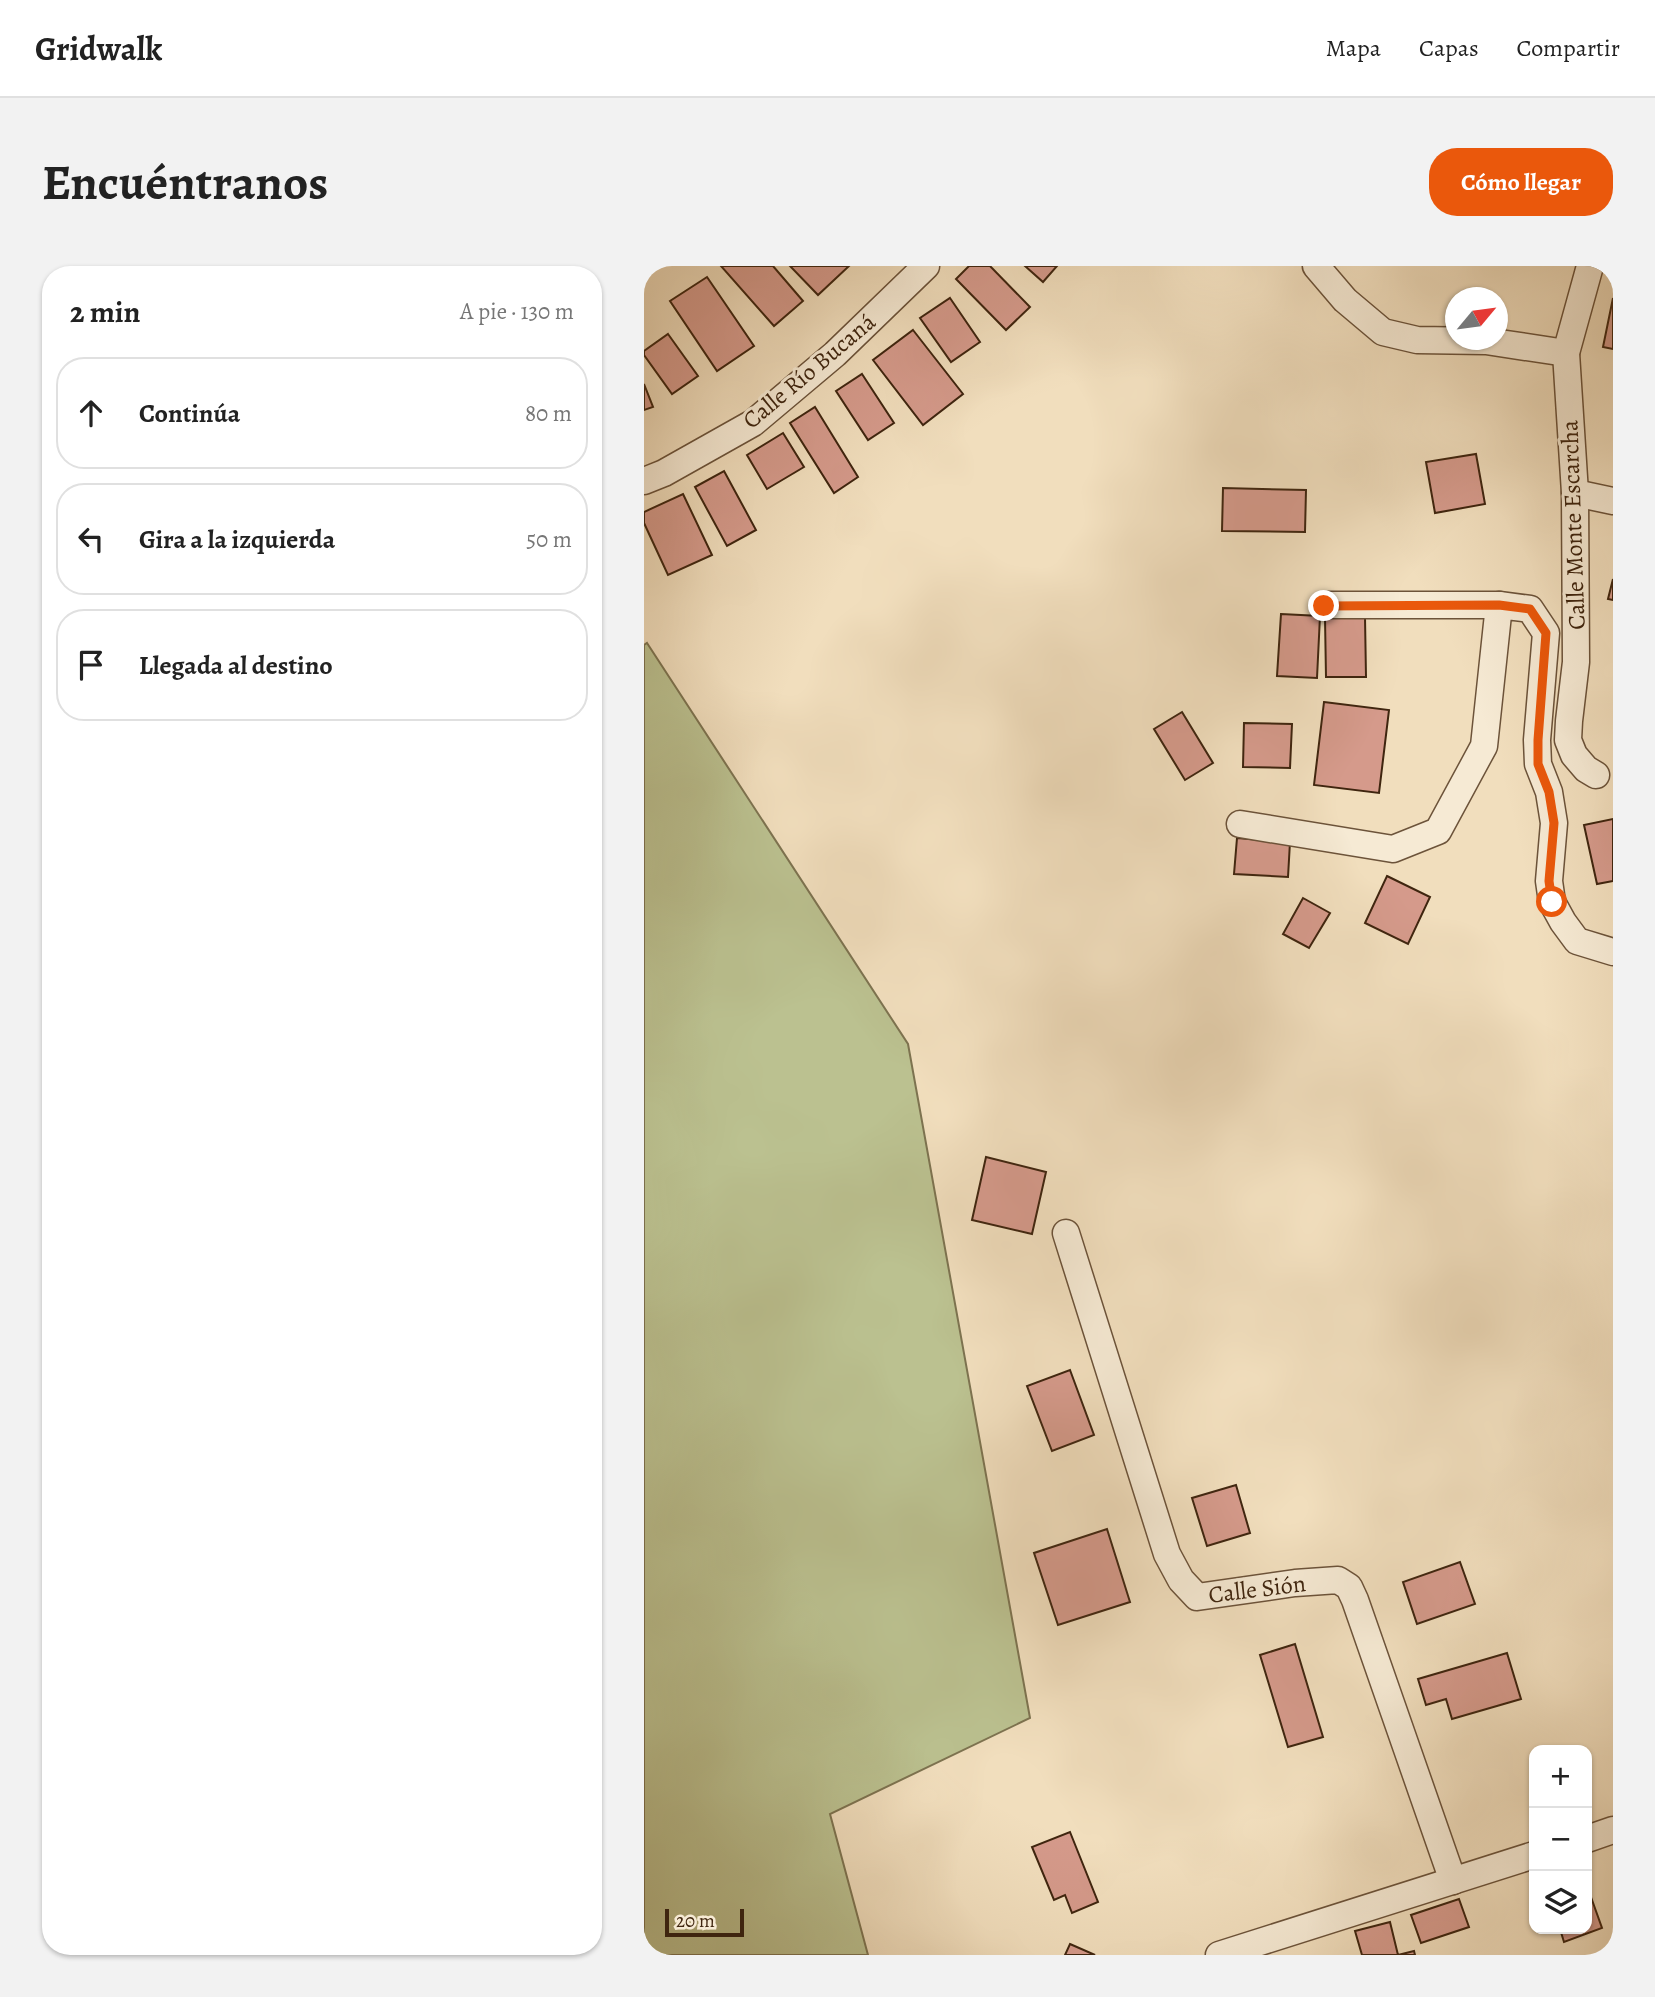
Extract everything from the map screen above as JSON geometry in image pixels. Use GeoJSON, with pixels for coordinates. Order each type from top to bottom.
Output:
{"type":"FeatureCollection","features":[{"type":"Feature","properties":{"kind":"street","name":"Calle Río Bucaná"},"geometry":{"type":"LineString","coordinates":[[644,481],[753,424],[835,355],[926,266]]}},
{"type":"Feature","properties":{"kind":"street"},"geometry":{"type":"LineString","coordinates":[[1317,266],[1345,300],[1383,332],[1417,340],[1486,341],[1566,352]]}},
{"type":"Feature","properties":{"kind":"street","name":"Calle Monte Escarcha"},"geometry":{"type":"LineString","coordinates":[[1590,266],[1566,352],[1576,493],[1576,662],[1569,740],[1574,755],[1586,769],[1596,775]]}},
{"type":"Feature","properties":{"kind":"street"},"geometry":{"type":"LineString","coordinates":[[1576,493],[1613,500]]}},
{"type":"Feature","properties":{"kind":"street"},"geometry":{"type":"LineString","coordinates":[[1240,824],[1393,849],[1438,831],[1484,746],[1499,605]]}},
{"type":"Feature","properties":{"kind":"street"},"geometry":{"type":"LineString","coordinates":[[1324,606],[1499,605],[1530,609],[1546,633],[1538,764],[1549,792],[1554,823],[1549,881],[1552,902],[1577,941],[1613,952]]}},
{"type":"Feature","properties":{"kind":"street","name":"Calle Sión"},"geometry":{"type":"LineString","coordinates":[[1066,1233],[1167,1554],[1181,1580],[1197,1597],[1295,1583],[1338,1580],[1349,1587],[1453,1881]]}},
{"type":"Feature","properties":{"kind":"street"},"geometry":{"type":"LineString","coordinates":[[1592,1837],[1613,1830]]}},
{"type":"Feature","properties":{"kind":"street"},"geometry":{"type":"LineString","coordinates":[[1219,1955],[1529,1857]]}},
{"type":"Feature","properties":{"kind":"green space"},"geometry":{"type":"Polygon","coordinates":[[[647,643],[908,1044],[1030,1718],[830,1814],[868,1955],[644,1955],[644,645],[647,643]]]}},
{"type":"Feature","properties":{"kind":"building"},"geometry":{"type":"Polygon","coordinates":[[[721,266],[773,266],[803,301],[774,326],[721,266]]]}},
{"type":"Feature","properties":{"kind":"building"},"geometry":{"type":"Polygon","coordinates":[[[790,266],[849,266],[818,295],[790,266]]]}},
{"type":"Feature","properties":{"kind":"building"},"geometry":{"type":"Polygon","coordinates":[[[969,266],[990,266],[1030,307],[1006,330],[956,279],[969,266]]]}},
{"type":"Feature","properties":{"kind":"building"},"geometry":{"type":"Polygon","coordinates":[[[1025,266],[1057,266],[1043,282],[1025,266]]]}},
{"type":"Feature","properties":{"kind":"building"},"geometry":{"type":"Polygon","coordinates":[[[707,277],[754,346],[717,371],[670,301],[707,277]]]}},
{"type":"Feature","properties":{"kind":"building"},"geometry":{"type":"Polygon","coordinates":[[[950,298],[980,342],[951,362],[920,318],[950,298]]]}},
{"type":"Feature","properties":{"kind":"building"},"geometry":{"type":"Polygon","coordinates":[[[1613,298],[1613,349],[1603,347],[1613,298]]]}},
{"type":"Feature","properties":{"kind":"building"},"geometry":{"type":"Polygon","coordinates":[[[913,330],[963,394],[923,425],[873,360],[913,330]]]}},
{"type":"Feature","properties":{"kind":"building"},"geometry":{"type":"Polygon","coordinates":[[[668,334],[698,376],[672,394],[644,355],[644,351],[668,334]]]}},
{"type":"Feature","properties":{"kind":"building"},"geometry":{"type":"Polygon","coordinates":[[[862,374],[894,423],[868,440],[836,391],[862,374]]]}},
{"type":"Feature","properties":{"kind":"building"},"geometry":{"type":"Polygon","coordinates":[[[644,384],[653,407],[644,410],[644,384]]]}},
{"type":"Feature","properties":{"kind":"building"},"geometry":{"type":"Polygon","coordinates":[[[815,407],[858,477],[834,493],[790,423],[815,407]]]}},
{"type":"Feature","properties":{"kind":"building"},"geometry":{"type":"Polygon","coordinates":[[[783,433],[804,467],[767,489],[747,455],[783,433]]]}},
{"type":"Feature","properties":{"kind":"building"},"geometry":{"type":"Polygon","coordinates":[[[1476,454],[1485,504],[1435,513],[1426,462],[1476,454]]]}},
{"type":"Feature","properties":{"kind":"building"},"geometry":{"type":"Polygon","coordinates":[[[724,471],[756,530],[727,546],[695,487],[724,471]]]}},
{"type":"Feature","properties":{"kind":"building"},"geometry":{"type":"Polygon","coordinates":[[[1223,488],[1306,490],[1305,532],[1222,531],[1223,488]]]}},
{"type":"Feature","properties":{"kind":"building"},"geometry":{"type":"Polygon","coordinates":[[[683,494],[712,555],[668,575],[644,523],[644,512],[683,494]]]}},
{"type":"Feature","properties":{"kind":"building"},"geometry":{"type":"Polygon","coordinates":[[[1613,579],[1613,600],[1608,599],[1613,579]]]}},
{"type":"Feature","properties":{"kind":"building"},"geometry":{"type":"Polygon","coordinates":[[[1281,614],[1320,616],[1317,678],[1277,676],[1281,614]]]}},
{"type":"Feature","properties":{"kind":"building"},"geometry":{"type":"Polygon","coordinates":[[[1365,617],[1366,677],[1326,677],[1325,618],[1365,617]]]}},
{"type":"Feature","properties":{"kind":"building"},"geometry":{"type":"Polygon","coordinates":[[[1324,702],[1389,710],[1379,793],[1314,785],[1324,702]]]}},
{"type":"Feature","properties":{"kind":"building"},"geometry":{"type":"Polygon","coordinates":[[[1182,712],[1213,763],[1185,780],[1154,729],[1182,712]]]}},
{"type":"Feature","properties":{"kind":"building"},"geometry":{"type":"Polygon","coordinates":[[[1244,723],[1292,724],[1290,768],[1243,767],[1244,723]]]}},
{"type":"Feature","properties":{"kind":"building"},"geometry":{"type":"Polygon","coordinates":[[[1613,819],[1613,881],[1597,884],[1584,825],[1613,819]]]}},
{"type":"Feature","properties":{"kind":"building"},"geometry":{"type":"Polygon","coordinates":[[[1237,838],[1290,842],[1288,877],[1234,874],[1237,838]]]}},
{"type":"Feature","properties":{"kind":"building"},"geometry":{"type":"Polygon","coordinates":[[[1387,876],[1430,897],[1408,944],[1365,923],[1387,876]]]}},
{"type":"Feature","properties":{"kind":"building"},"geometry":{"type":"Polygon","coordinates":[[[1303,898],[1330,913],[1309,948],[1283,934],[1303,898]]]}},
{"type":"Feature","properties":{"kind":"building"},"geometry":{"type":"Polygon","coordinates":[[[986,1157],[1046,1172],[1032,1234],[972,1220],[986,1157]]]}},
{"type":"Feature","properties":{"kind":"building"},"geometry":{"type":"Polygon","coordinates":[[[1070,1370],[1094,1435],[1052,1451],[1027,1386],[1070,1370]]]}},
{"type":"Feature","properties":{"kind":"building"},"geometry":{"type":"Polygon","coordinates":[[[1236,1485],[1250,1533],[1207,1546],[1192,1498],[1236,1485]]]}},
{"type":"Feature","properties":{"kind":"building"},"geometry":{"type":"Polygon","coordinates":[[[1107,1529],[1130,1602],[1058,1625],[1034,1553],[1107,1529]]]}},
{"type":"Feature","properties":{"kind":"building"},"geometry":{"type":"Polygon","coordinates":[[[1460,1562],[1475,1604],[1417,1624],[1403,1582],[1460,1562]]]}},
{"type":"Feature","properties":{"kind":"building"},"geometry":{"type":"Polygon","coordinates":[[[1295,1644],[1323,1737],[1288,1747],[1260,1655],[1295,1644]]]}},
{"type":"Feature","properties":{"kind":"building"},"geometry":{"type":"Polygon","coordinates":[[[1507,1653],[1521,1699],[1452,1719],[1446,1699],[1426,1705],[1418,1679],[1507,1653]]]}},
{"type":"Feature","properties":{"kind":"building"},"geometry":{"type":"Polygon","coordinates":[[[1070,1832],[1098,1902],[1072,1913],[1065,1895],[1054,1900],[1032,1847],[1070,1832]]]}},
{"type":"Feature","properties":{"kind":"building"},"geometry":{"type":"Polygon","coordinates":[[[1459,1899],[1469,1927],[1421,1943],[1411,1915],[1459,1899]]]}},
{"type":"Feature","properties":{"kind":"building"},"geometry":{"type":"Polygon","coordinates":[[[1592,1900],[1602,1928],[1592,1932],[1592,1900]]]}},
{"type":"Feature","properties":{"kind":"building"},"geometry":{"type":"Polygon","coordinates":[[[1390,1922],[1398,1955],[1362,1955],[1355,1931],[1390,1922]]]}},
{"type":"Feature","properties":{"kind":"building"},"geometry":{"type":"Polygon","coordinates":[[[1562,1934],[1586,1934],[1564,1942],[1562,1934]]]}},
{"type":"Feature","properties":{"kind":"building"},"geometry":{"type":"Polygon","coordinates":[[[1070,1944],[1095,1955],[1065,1955],[1070,1944]]]}},
{"type":"Feature","properties":{"kind":"building"},"geometry":{"type":"Polygon","coordinates":[[[1414,1951],[1415,1955],[1398,1955],[1414,1951]]]}},
{"type":"Feature","properties":{"kind":"route"},"geometry":{"type":"LineString","coordinates":[[1324,606],[1499,605],[1530,609],[1546,633],[1538,764],[1549,792],[1554,823],[1549,881],[1552,902]]}}]}
